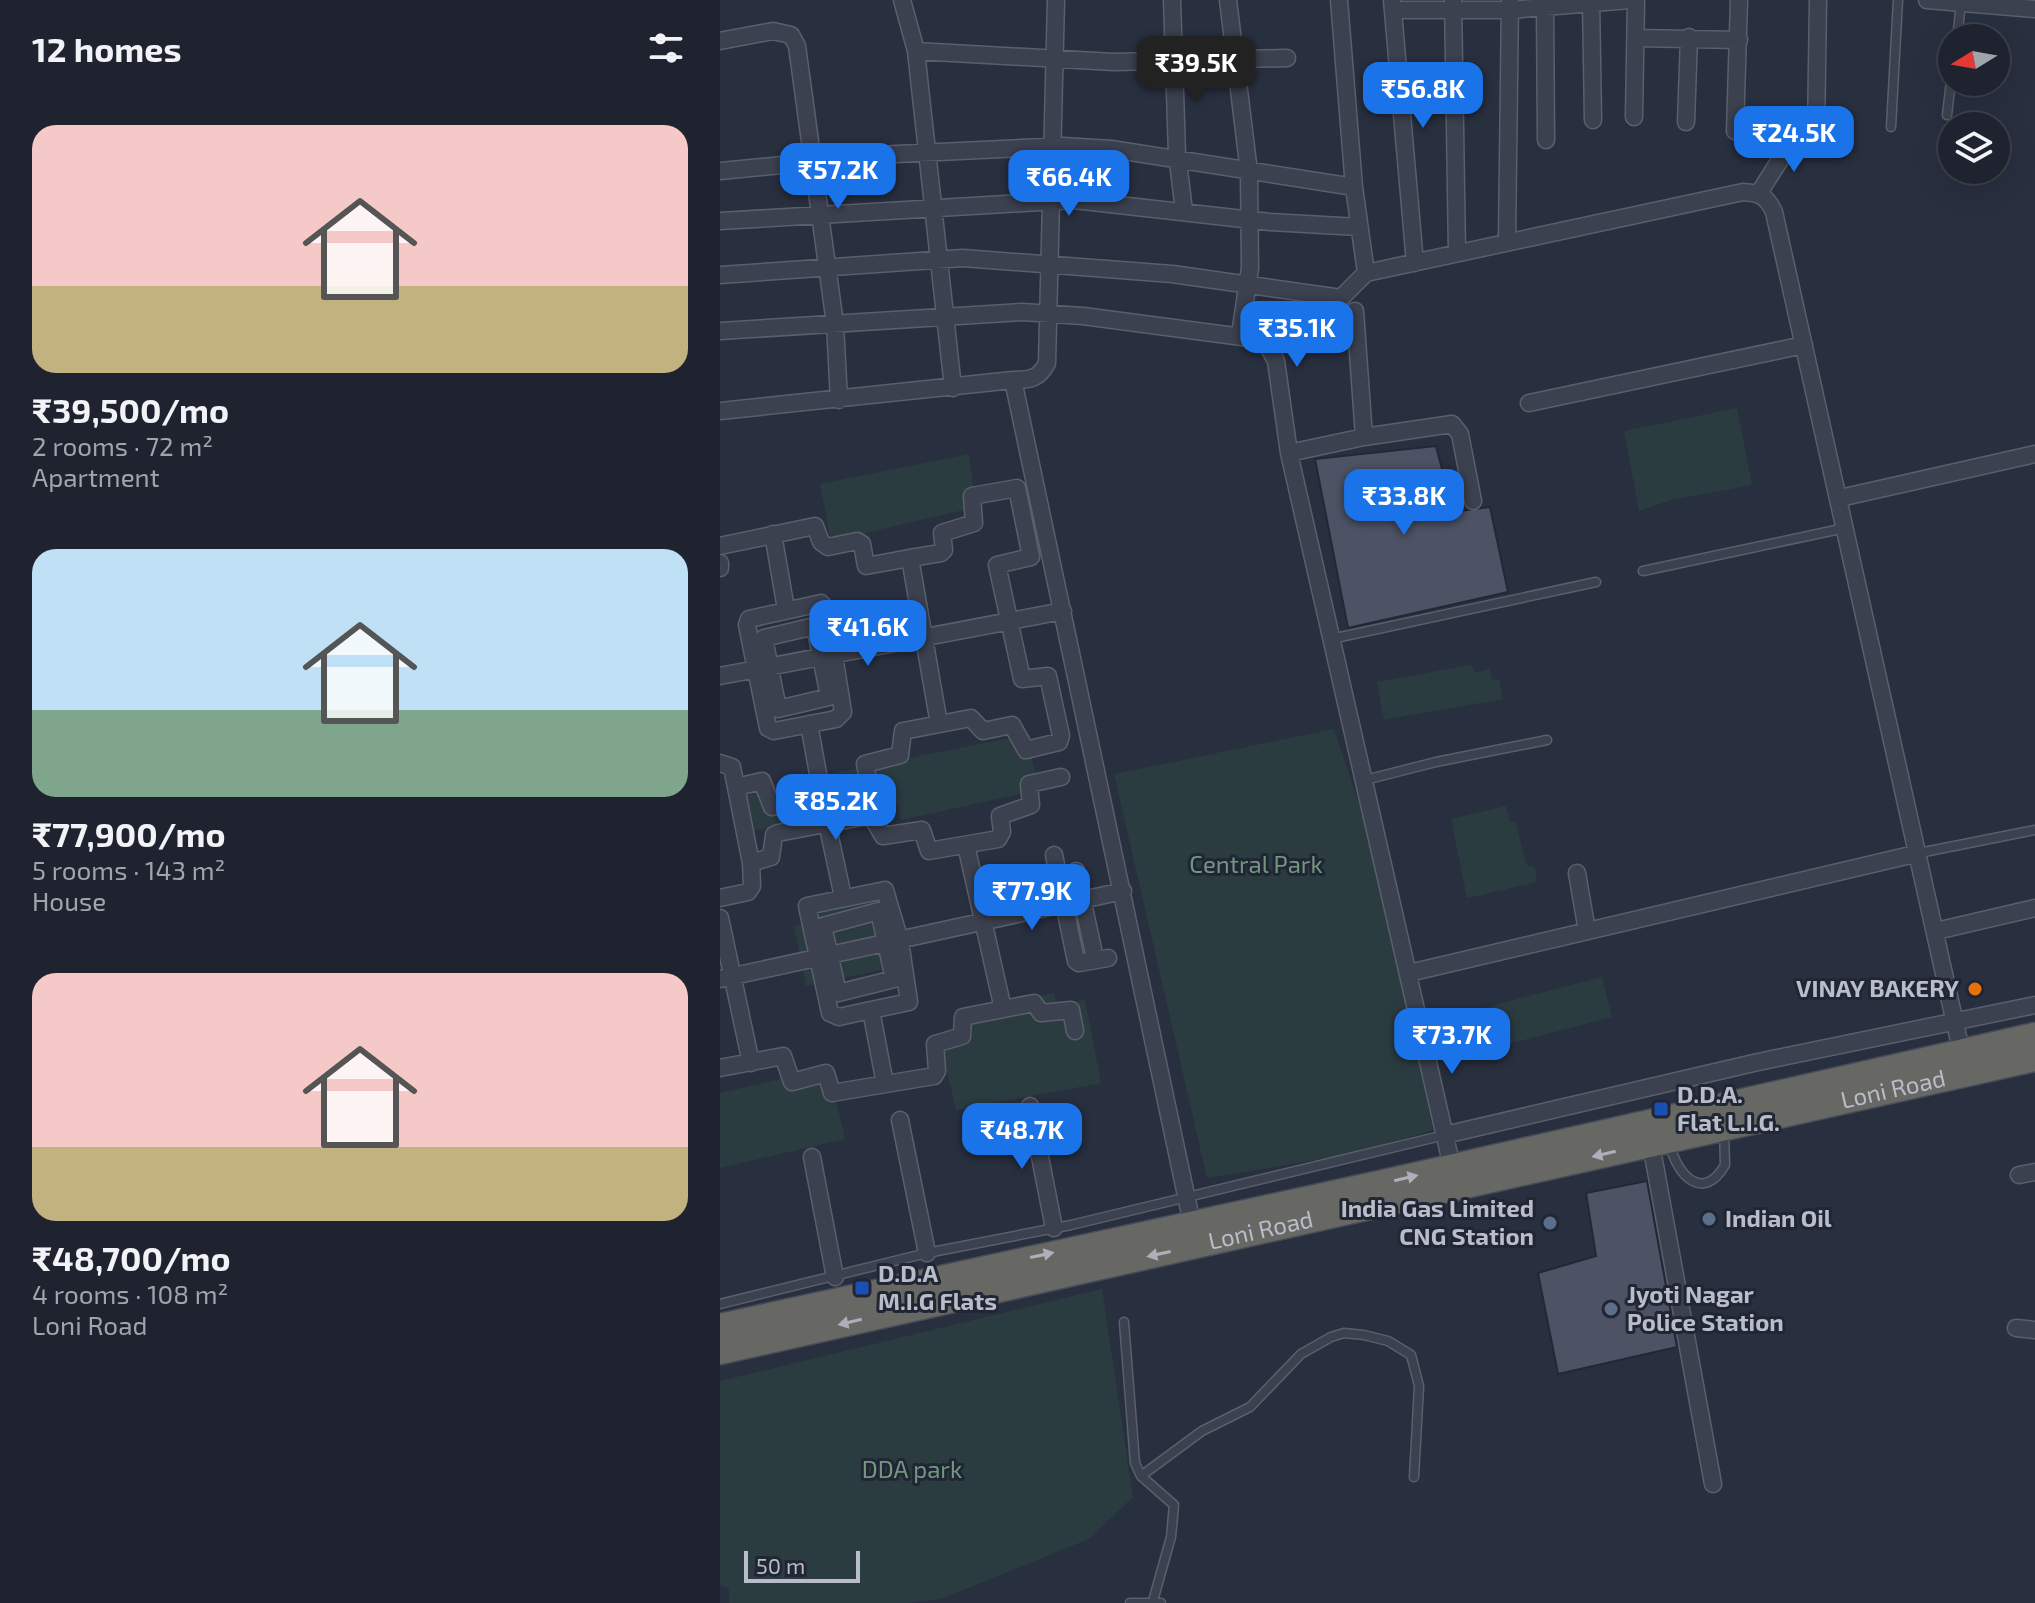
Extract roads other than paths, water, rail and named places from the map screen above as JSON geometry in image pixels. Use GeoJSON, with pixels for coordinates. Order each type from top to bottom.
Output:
{"type":"FeatureCollection","features":[{"type":"Feature","properties":{"kind":"highway","name":"Loni Road"},"geometry":{"type":"LineString","coordinates":[[1454,1178],[1964,1062],[2035,1036]]}},
{"type":"Feature","properties":{"kind":"highway","name":"Loni Road"},"geometry":{"type":"LineString","coordinates":[[1964,1062],[2035,1058]]}},
{"type":"Feature","properties":{"kind":"highway","name":"Loni Road"},"geometry":{"type":"LineString","coordinates":[[720,1327],[1192,1222],[1660,1142],[1722,1117]]}},
{"type":"Feature","properties":{"kind":"highway","name":"Loni Road"},"geometry":{"type":"LineString","coordinates":[[720,1351],[1192,1222]]}},
{"type":"Feature","properties":{"kind":"street"},"geometry":{"type":"LineString","coordinates":[[902,0],[916,51],[953,388]]}},
{"type":"Feature","properties":{"kind":"street"},"geometry":{"type":"LineString","coordinates":[[720,411],[1028,380],[1041,375],[1047,363],[1056,0]]}},
{"type":"Feature","properties":{"kind":"street"},"geometry":{"type":"LineString","coordinates":[[1172,0],[1177,160],[1184,211]]}},
{"type":"Feature","properties":{"kind":"street"},"geometry":{"type":"LineString","coordinates":[[1228,0],[1249,172],[1250,268],[1240,334]]}},
{"type":"Feature","properties":{"kind":"street"},"geometry":{"type":"LineString","coordinates":[[1339,0],[1354,187],[1366,273]]}},
{"type":"Feature","properties":{"kind":"street"},"geometry":{"type":"LineString","coordinates":[[1415,263],[1392,5],[1545,6],[1633,0],[1637,38],[1634,117]]}},
{"type":"Feature","properties":{"kind":"street"},"geometry":{"type":"LineString","coordinates":[[1739,0],[1735,131],[1816,134],[1818,0]]}},
{"type":"Feature","properties":{"kind":"street"},"geometry":{"type":"LineString","coordinates":[[1927,0],[2025,5]]}},
{"type":"Feature","properties":{"kind":"street"},"geometry":{"type":"LineString","coordinates":[[1592,2],[1593,120]]}},
{"type":"Feature","properties":{"kind":"street"},"geometry":{"type":"LineString","coordinates":[[1453,5],[1457,253]]}},
{"type":"Feature","properties":{"kind":"street"},"geometry":{"type":"LineString","coordinates":[[1507,241],[1510,5]]}},
{"type":"Feature","properties":{"kind":"street"},"geometry":{"type":"LineString","coordinates":[[1545,6],[1546,140]]}},
{"type":"Feature","properties":{"kind":"street"},"geometry":{"type":"LineString","coordinates":[[720,41],[773,31],[791,35],[797,46],[835,324],[839,400]]}},
{"type":"Feature","properties":{"kind":"street"},"geometry":{"type":"LineString","coordinates":[[1686,122],[1689,37]]}},
{"type":"Feature","properties":{"kind":"street"},"geometry":{"type":"LineString","coordinates":[[1637,38],[1739,40]]}},
{"type":"Feature","properties":{"kind":"street"},"geometry":{"type":"LineString","coordinates":[[916,51],[1175,62],[1287,58]]}},
{"type":"Feature","properties":{"kind":"street"},"geometry":{"type":"LineString","coordinates":[[1759,193],[1797,133]]}},
{"type":"Feature","properties":{"kind":"street"},"geometry":{"type":"LineString","coordinates":[[720,171],[928,152],[1050,146],[1111,149],[1354,187]]}},
{"type":"Feature","properties":{"kind":"street"},"geometry":{"type":"LineString","coordinates":[[720,275],[940,259],[1049,264],[1246,283],[1341,298],[1366,273],[1743,192],[1759,193],[1768,200],[1774,212],[1964,1062]]}},
{"type":"Feature","properties":{"kind":"street"},"geometry":{"type":"LineString","coordinates":[[720,221],[1074,200],[1359,227]]}},
{"type":"Feature","properties":{"kind":"street"},"geometry":{"type":"LineString","coordinates":[[1355,311],[1364,437]]}},
{"type":"Feature","properties":{"kind":"street"},"geometry":{"type":"LineString","coordinates":[[720,331],[945,314],[1047,314],[1240,334],[1265,340],[1272,349],[1289,453],[1454,1178]]}},
{"type":"Feature","properties":{"kind":"street"},"geometry":{"type":"LineString","coordinates":[[1529,403],[1804,345]]}},
{"type":"Feature","properties":{"kind":"street"},"geometry":{"type":"LineString","coordinates":[[1013,380],[1192,1222]]}},
{"type":"Feature","properties":{"kind":"street"},"geometry":{"type":"LineString","coordinates":[[1289,453],[1364,437],[1452,424],[1460,434],[1473,501]]}},
{"type":"Feature","properties":{"kind":"street"},"geometry":{"type":"LineString","coordinates":[[1840,498],[2035,454]]}},
{"type":"Feature","properties":{"kind":"street"},"geometry":{"type":"LineString","coordinates":[[720,546],[815,526],[821,542],[828,547],[857,541],[862,544],[866,566],[941,553],[944,550],[942,533],[974,523],[972,496],[1017,488],[1031,556],[997,565],[1022,679],[1042,674],[1048,676],[1061,736],[1059,742],[1026,750],[1012,725],[983,731],[971,718],[903,731],[900,755],[865,764],[868,779],[863,788],[772,807],[762,781],[736,787]]}},
{"type":"Feature","properties":{"kind":"street"},"geometry":{"type":"LineString","coordinates":[[773,534],[786,609]]}},
{"type":"Feature","properties":{"kind":"street"},"geometry":{"type":"LineString","coordinates":[[910,558],[939,724]]}},
{"type":"Feature","properties":{"kind":"street"},"geometry":{"type":"LineString","coordinates":[[825,605],[829,697],[782,709],[776,707],[749,619],[786,609],[825,605]]}},
{"type":"Feature","properties":{"kind":"street"},"geometry":{"type":"LineString","coordinates":[[720,676],[1063,611]]}},
{"type":"Feature","properties":{"kind":"street"},"geometry":{"type":"LineString","coordinates":[[814,626],[829,656],[843,712],[836,719],[774,731],[768,728],[763,668],[765,637],[814,626]]}},
{"type":"Feature","properties":{"kind":"street"},"geometry":{"type":"LineString","coordinates":[[809,724],[822,796]]}},
{"type":"Feature","properties":{"kind":"street"},"geometry":{"type":"LineString","coordinates":[[720,763],[732,767],[751,863],[752,886],[748,892],[720,898]]}},
{"type":"Feature","properties":{"kind":"street"},"geometry":{"type":"LineString","coordinates":[[751,863],[771,857],[774,835],[778,833],[872,817],[883,836],[922,830],[929,851],[1001,837],[1000,816],[1031,805],[1029,784],[1061,777]]}},
{"type":"Feature","properties":{"kind":"street"},"geometry":{"type":"LineString","coordinates":[[827,823],[843,897]]}},
{"type":"Feature","properties":{"kind":"street"},"geometry":{"type":"LineString","coordinates":[[966,845],[1003,1009]]}},
{"type":"Feature","properties":{"kind":"street"},"geometry":{"type":"LineString","coordinates":[[1409,973],[1919,853]]}},
{"type":"Feature","properties":{"kind":"street"},"geometry":{"type":"LineString","coordinates":[[1054,855],[1076,961],[1100,953],[1076,871]]}},
{"type":"Feature","properties":{"kind":"street"},"geometry":{"type":"LineString","coordinates":[[1577,873],[1587,931]]}},
{"type":"Feature","properties":{"kind":"street"},"geometry":{"type":"LineString","coordinates":[[885,890],[909,1002],[839,1017],[830,1013],[822,958],[807,906],[843,897],[885,890]]}},
{"type":"Feature","properties":{"kind":"street"},"geometry":{"type":"LineString","coordinates":[[726,978],[1123,891]]}},
{"type":"Feature","properties":{"kind":"street"},"geometry":{"type":"LineString","coordinates":[[1936,931],[2035,908]]}},
{"type":"Feature","properties":{"kind":"street"},"geometry":{"type":"LineString","coordinates":[[881,912],[894,942],[892,982],[840,993],[822,958],[823,926],[881,912]]}},
{"type":"Feature","properties":{"kind":"street"},"geometry":{"type":"LineString","coordinates":[[720,918],[726,978],[751,1063]]}},
{"type":"Feature","properties":{"kind":"street"},"geometry":{"type":"LineString","coordinates":[[720,1068],[783,1056],[792,1082],[826,1073],[831,1093],[934,1076],[937,1071],[935,1044],[962,1036],[963,1017],[1034,1003],[1041,1013],[1071,1010],[1075,1031]]}},
{"type":"Feature","properties":{"kind":"street"},"geometry":{"type":"LineString","coordinates":[[1445,1135],[1758,1062],[2035,1005]]}},
{"type":"Feature","properties":{"kind":"street"},"geometry":{"type":"LineString","coordinates":[[871,1010],[885,1084]]}},
{"type":"Feature","properties":{"kind":"street"},"geometry":{"type":"LineString","coordinates":[[1030,1106],[1054,1228]]}},
{"type":"Feature","properties":{"kind":"street"},"geometry":{"type":"LineString","coordinates":[[900,1120],[927,1253]]}},
{"type":"Feature","properties":{"kind":"street"},"geometry":{"type":"LineString","coordinates":[[1660,1142],[1713,1484]]}},
{"type":"Feature","properties":{"kind":"street"},"geometry":{"type":"LineString","coordinates":[[812,1157],[835,1277]]}},
{"type":"Feature","properties":{"kind":"street"},"geometry":{"type":"LineString","coordinates":[[2016,1328],[2035,1330]]}},
{"type":"Feature","properties":{"kind":"lane"},"geometry":{"type":"LineString","coordinates":[[1891,127],[1898,0]]}},
{"type":"Feature","properties":{"kind":"lane"},"geometry":{"type":"LineString","coordinates":[[1959,24],[1961,2]]}},
{"type":"Feature","properties":{"kind":"lane"},"geometry":{"type":"LineString","coordinates":[[1643,571],[1845,528]]}},
{"type":"Feature","properties":{"kind":"lane"},"geometry":{"type":"LineString","coordinates":[[1331,639],[1596,582]]}},
{"type":"Feature","properties":{"kind":"lane"},"geometry":{"type":"LineString","coordinates":[[1365,780],[1547,740]]}},
{"type":"Feature","properties":{"kind":"lane"},"geometry":{"type":"LineString","coordinates":[[1919,853],[2035,830]]}},
{"type":"Feature","properties":{"kind":"lane"},"geometry":{"type":"LineString","coordinates":[[1660,1142],[1679,1170],[1691,1181],[1702,1184],[1712,1181],[1725,1165],[1722,1117]]}},
{"type":"Feature","properties":{"kind":"lane"},"geometry":{"type":"LineString","coordinates":[[720,1304],[927,1253],[1054,1228],[1192,1222],[1445,1135]]}},
{"type":"Feature","properties":{"kind":"lane"},"geometry":{"type":"LineString","coordinates":[[1124,1322],[1132,1445],[1141,1476],[1174,1505],[1171,1537],[1157,1602],[1130,1603]]}},
{"type":"Feature","properties":{"kind":"lane"},"geometry":{"type":"LineString","coordinates":[[1141,1476],[1193,1436],[1250,1407],[1301,1354],[1344,1333],[1388,1341],[1411,1355],[1419,1386],[1414,1477]]}},
{"type":"Feature","properties":{"kind":"place","name":"VINAY BAKERY"},"geometry":{"type":"Point","coordinates":[1975,989]}},
{"type":"Feature","properties":{"kind":"place","name":"D.D.A. Flat L.I.G."},"geometry":{"type":"Point","coordinates":[1661,1109]}},
{"type":"Feature","properties":{"kind":"place","name":"Indian Oil"},"geometry":{"type":"Point","coordinates":[1709,1219]}},
{"type":"Feature","properties":{"kind":"place","name":"India Gas Limited CNG Station"},"geometry":{"type":"Point","coordinates":[1550,1223]}},
{"type":"Feature","properties":{"kind":"place","name":"D.D.A M.I.G Flats"},"geometry":{"type":"Point","coordinates":[862,1288]}},
{"type":"Feature","properties":{"kind":"place","name":"Jyoti Nagar Police Station"},"geometry":{"type":"Point","coordinates":[1611,1309]}},
{"type":"Feature","properties":{"kind":"park label","name":"Central Park"},"geometry":{"type":"Point","coordinates":[1256,865]}},
{"type":"Feature","properties":{"kind":"park label","name":"DDA park"},"geometry":{"type":"Point","coordinates":[912,1470]}}]}
